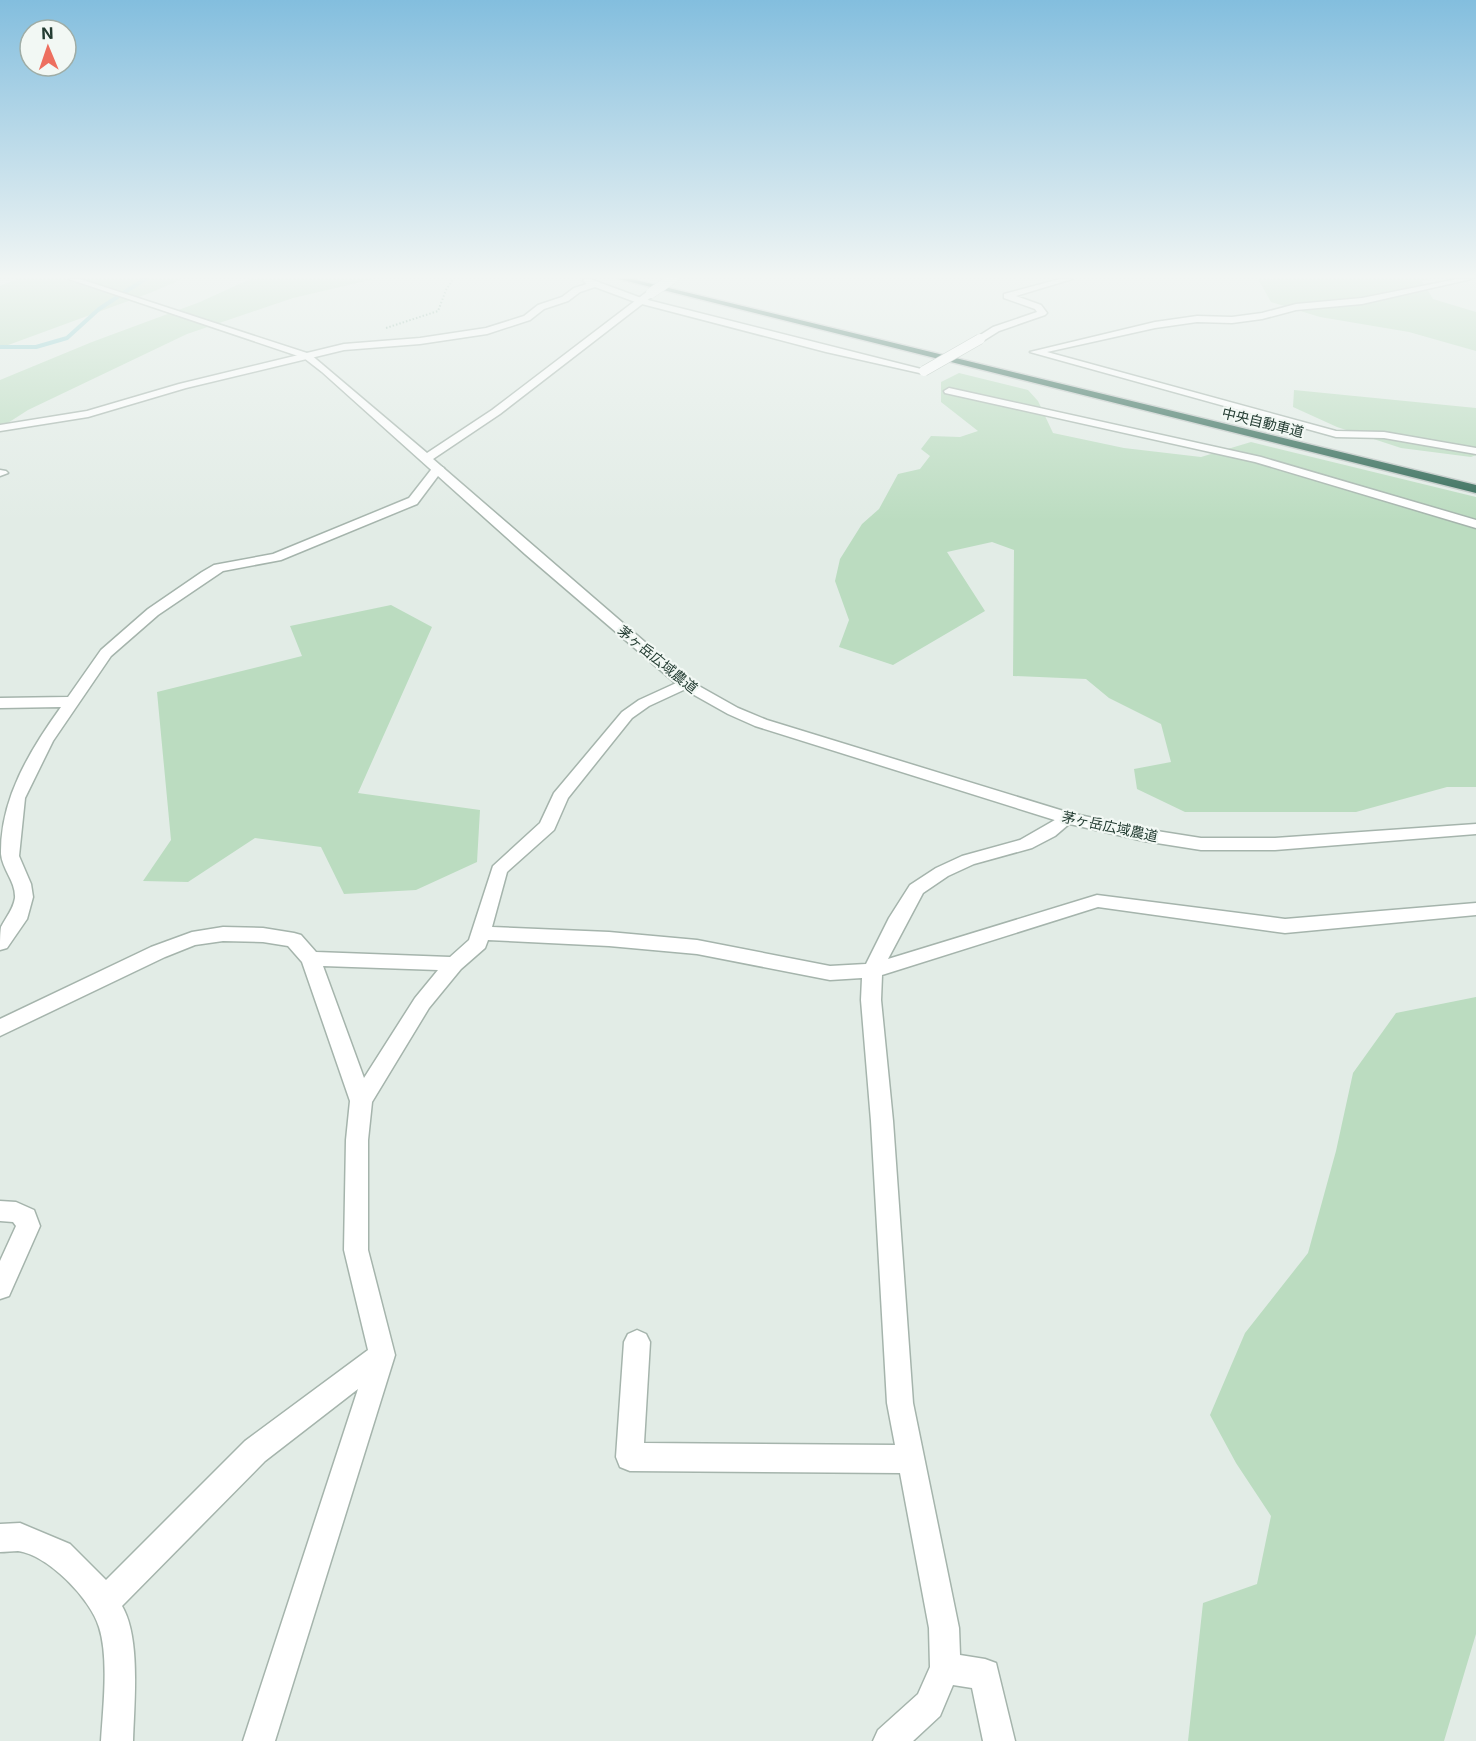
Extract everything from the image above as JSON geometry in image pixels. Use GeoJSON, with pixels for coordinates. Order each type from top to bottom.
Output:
{"type":"FeatureCollection","features":[{"type":"Feature","properties":{"kind":"highway","name":"中央自動車道"},"geometry":{"type":"LineString","coordinates":[[953,360],[1476,489]]}},
{"type":"Feature","properties":{"kind":"highway","name":"中央自動車道"},"geometry":{"type":"LineString","coordinates":[[989,360],[1476,478]]}},
{"type":"Feature","properties":{"kind":"street"},"geometry":{"type":"LineString","coordinates":[[0,428],[88,414],[183,386],[289,360]]}},
{"type":"Feature","properties":{"kind":"street","name":"茅ヶ岳広域農道"},"geometry":{"type":"LineString","coordinates":[[313,360],[685,684],[733,711],[761,723],[1067,818],[1144,835],[1201,844],[1275,844],[1476,829]]}},
{"type":"Feature","properties":{"kind":"street"},"geometry":{"type":"LineString","coordinates":[[0,943],[21,914],[24,897],[22,884],[10,856],[17,798],[45,741],[106,653],[153,612],[219,568],[276,557],[413,501],[433,463],[564,360]]}},
{"type":"Feature","properties":{"kind":"street"},"geometry":{"type":"LineString","coordinates":[[875,360],[924,371],[943,360]]}},
{"type":"Feature","properties":{"kind":"street"},"geometry":{"type":"LineString","coordinates":[[1065,360],[1336,434],[1384,435],[1476,451]]}},
{"type":"Feature","properties":{"kind":"street"},"geometry":{"type":"LineString","coordinates":[[949,392],[1257,459],[1476,524]]}},
{"type":"Feature","properties":{"kind":"street"},"geometry":{"type":"LineString","coordinates":[[361,1101],[422,1003],[454,964],[478,943],[499,870],[548,826],[560,797],[578,772],[616,731],[627,715],[644,703],[685,684]]}},
{"type":"Feature","properties":{"kind":"street"},"geometry":{"type":"LineString","coordinates":[[0,703],[72,702]]}},
{"type":"Feature","properties":{"kind":"street"},"geometry":{"type":"LineString","coordinates":[[889,1741],[929,1705],[945,1668],[944,1628],[900,1403],[882,1121],[871,1000],[872,971],[898,918],[916,889],[942,872],[968,860],[1026,844],[1050,832],[1067,818]]}},
{"type":"Feature","properties":{"kind":"street"},"geometry":{"type":"LineString","coordinates":[[481,933],[697,946],[830,973],[872,971],[1097,901],[1284,926],[1476,909]]}},
{"type":"Feature","properties":{"kind":"street"},"geometry":{"type":"LineString","coordinates":[[0,1028],[158,952],[192,939],[223,934],[263,935],[294,940],[311,959],[361,1101],[357,1140],[356,1250],[382,1355],[259,1741]]}},
{"type":"Feature","properties":{"kind":"street"},"geometry":{"type":"LineString","coordinates":[[311,959],[454,964]]}},
{"type":"Feature","properties":{"kind":"street"},"geometry":{"type":"LineString","coordinates":[[0,1211],[16,1212],[26,1217],[28,1226],[0,1288]]}},
{"type":"Feature","properties":{"kind":"street"},"geometry":{"type":"LineString","coordinates":[[637,1342],[630,1458],[911,1459]]}},
{"type":"Feature","properties":{"kind":"street"},"geometry":{"type":"LineString","coordinates":[[103,1604],[255,1451],[382,1355]]}},
{"type":"Feature","properties":{"kind":"street"},"geometry":{"type":"LineString","coordinates":[[0,1538],[20,1537],[60,1554],[91,1584],[114,1622],[119,1664],[117,1741]]}},
{"type":"Feature","properties":{"kind":"street"},"geometry":{"type":"LineString","coordinates":[[945,1668],[985,1674],[999,1741]]}},
{"type":"Feature","properties":{"kind":"green space"},"geometry":{"type":"Polygon","coordinates":[[[48,360],[132,360],[28,410],[0,428],[0,380],[48,360]]]}},
{"type":"Feature","properties":{"kind":"green space"},"geometry":{"type":"Polygon","coordinates":[[[959,373],[1028,390],[1038,401],[1053,433],[1124,448],[1201,457],[1251,442],[1476,497],[1476,787],[1447,787],[1356,812],[1185,812],[1137,789],[1134,769],[1171,762],[1161,724],[1109,698],[1086,679],[1013,676],[1014,550],[992,542],[947,552],[985,611],[893,665],[839,647],[849,620],[835,581],[840,559],[862,524],[879,509],[898,474],[920,469],[930,456],[921,449],[931,436],[960,437],[978,431],[941,402],[941,382],[959,373]]]}},
{"type":"Feature","properties":{"kind":"green space"},"geometry":{"type":"Polygon","coordinates":[[[1294,390],[1476,408],[1476,455],[1471,457],[1401,448],[1337,427],[1293,407],[1294,390]]]}},
{"type":"Feature","properties":{"kind":"green space"},"geometry":{"type":"Polygon","coordinates":[[[391,605],[432,627],[358,793],[480,810],[477,862],[416,890],[344,894],[321,847],[255,838],[188,882],[143,881],[171,840],[157,692],[302,656],[290,626],[391,605]]]}},
{"type":"Feature","properties":{"kind":"green space"},"geometry":{"type":"Polygon","coordinates":[[[1476,997],[1476,1634],[1444,1741],[1188,1741],[1203,1603],[1257,1584],[1271,1516],[1236,1463],[1210,1415],[1245,1333],[1308,1253],[1336,1151],[1353,1073],[1396,1013],[1476,997]]]}}]}
